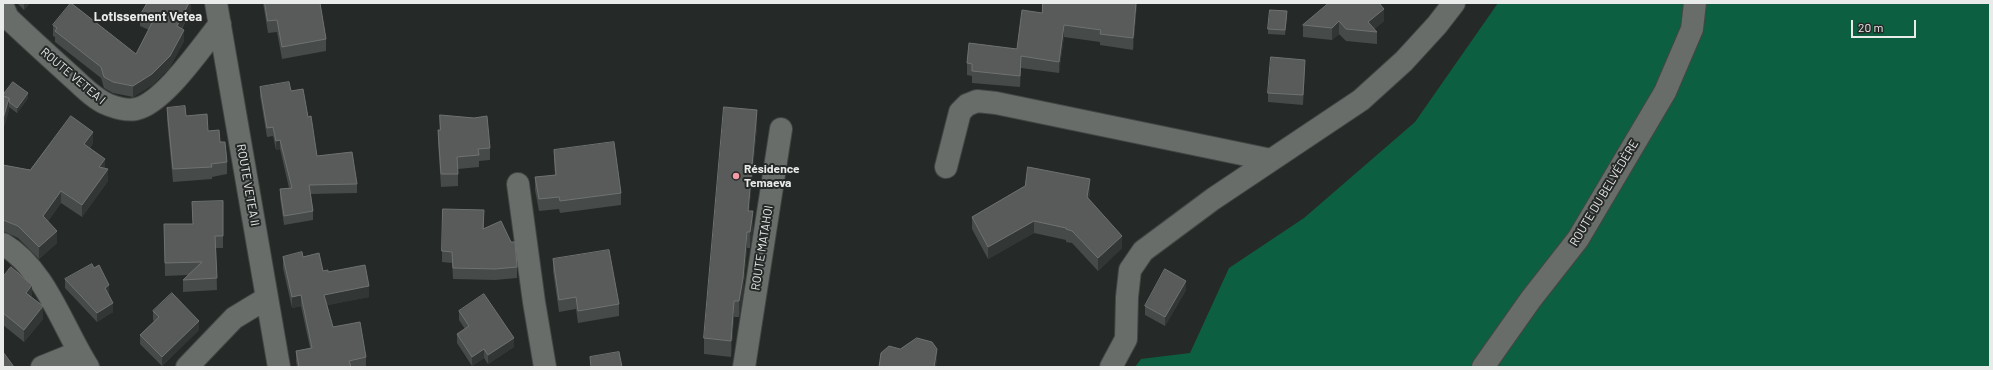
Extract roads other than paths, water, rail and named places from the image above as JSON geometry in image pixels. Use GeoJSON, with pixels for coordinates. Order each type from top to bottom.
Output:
{"type":"FeatureCollection","features":[{"type":"Feature","properties":{"kind":"street"},"geometry":{"type":"LineString","coordinates":[[1111,367],[1126,339],[1127,297],[1130,270],[1143,251],[1213,199],[1361,100],[1404,61],[1437,26],[1454,3]]}},
{"type":"Feature","properties":{"kind":"street","name":"ROUTE DU BELVÉDÈRE"},"geometry":{"type":"LineString","coordinates":[[1483,367],[1531,299],[1578,239],[1665,92],[1692,29],[1694,3]]}},
{"type":"Feature","properties":{"kind":"street","name":"ROUTE VETEA I"},"geometry":{"type":"LineString","coordinates":[[4,12],[36,44],[86,89],[108,105],[124,109],[136,109],[150,102],[164,91],[192,59],[218,13]]}},
{"type":"Feature","properties":{"kind":"street","name":"ROUTE VETEA II"},"geometry":{"type":"LineString","coordinates":[[218,13],[279,367]]}},
{"type":"Feature","properties":{"kind":"street"},"geometry":{"type":"LineString","coordinates":[[946,167],[960,112],[967,105],[977,101],[996,103],[1271,160]]}},
{"type":"Feature","properties":{"kind":"street","name":"ROUTE MATAHOI"},"geometry":{"type":"LineString","coordinates":[[744,367],[781,130]]}},
{"type":"Feature","properties":{"kind":"street"},"geometry":{"type":"LineString","coordinates":[[518,184],[534,302],[546,367]]}},
{"type":"Feature","properties":{"kind":"street"},"geometry":{"type":"LineString","coordinates":[[3,244],[15,251],[29,266],[55,306],[83,360],[42,367]]}},
{"type":"Feature","properties":{"kind":"street"},"geometry":{"type":"LineString","coordinates":[[187,367],[234,318],[268,298]]}},
{"type":"Feature","properties":{"kind":"place","name":"Résidence Temaeva"},"geometry":{"type":"Point","coordinates":[736,176]}},
{"type":"Feature","properties":{"kind":"district","name":"Lotissement Vetea"},"geometry":{"type":"Point","coordinates":[148,17]}}]}
